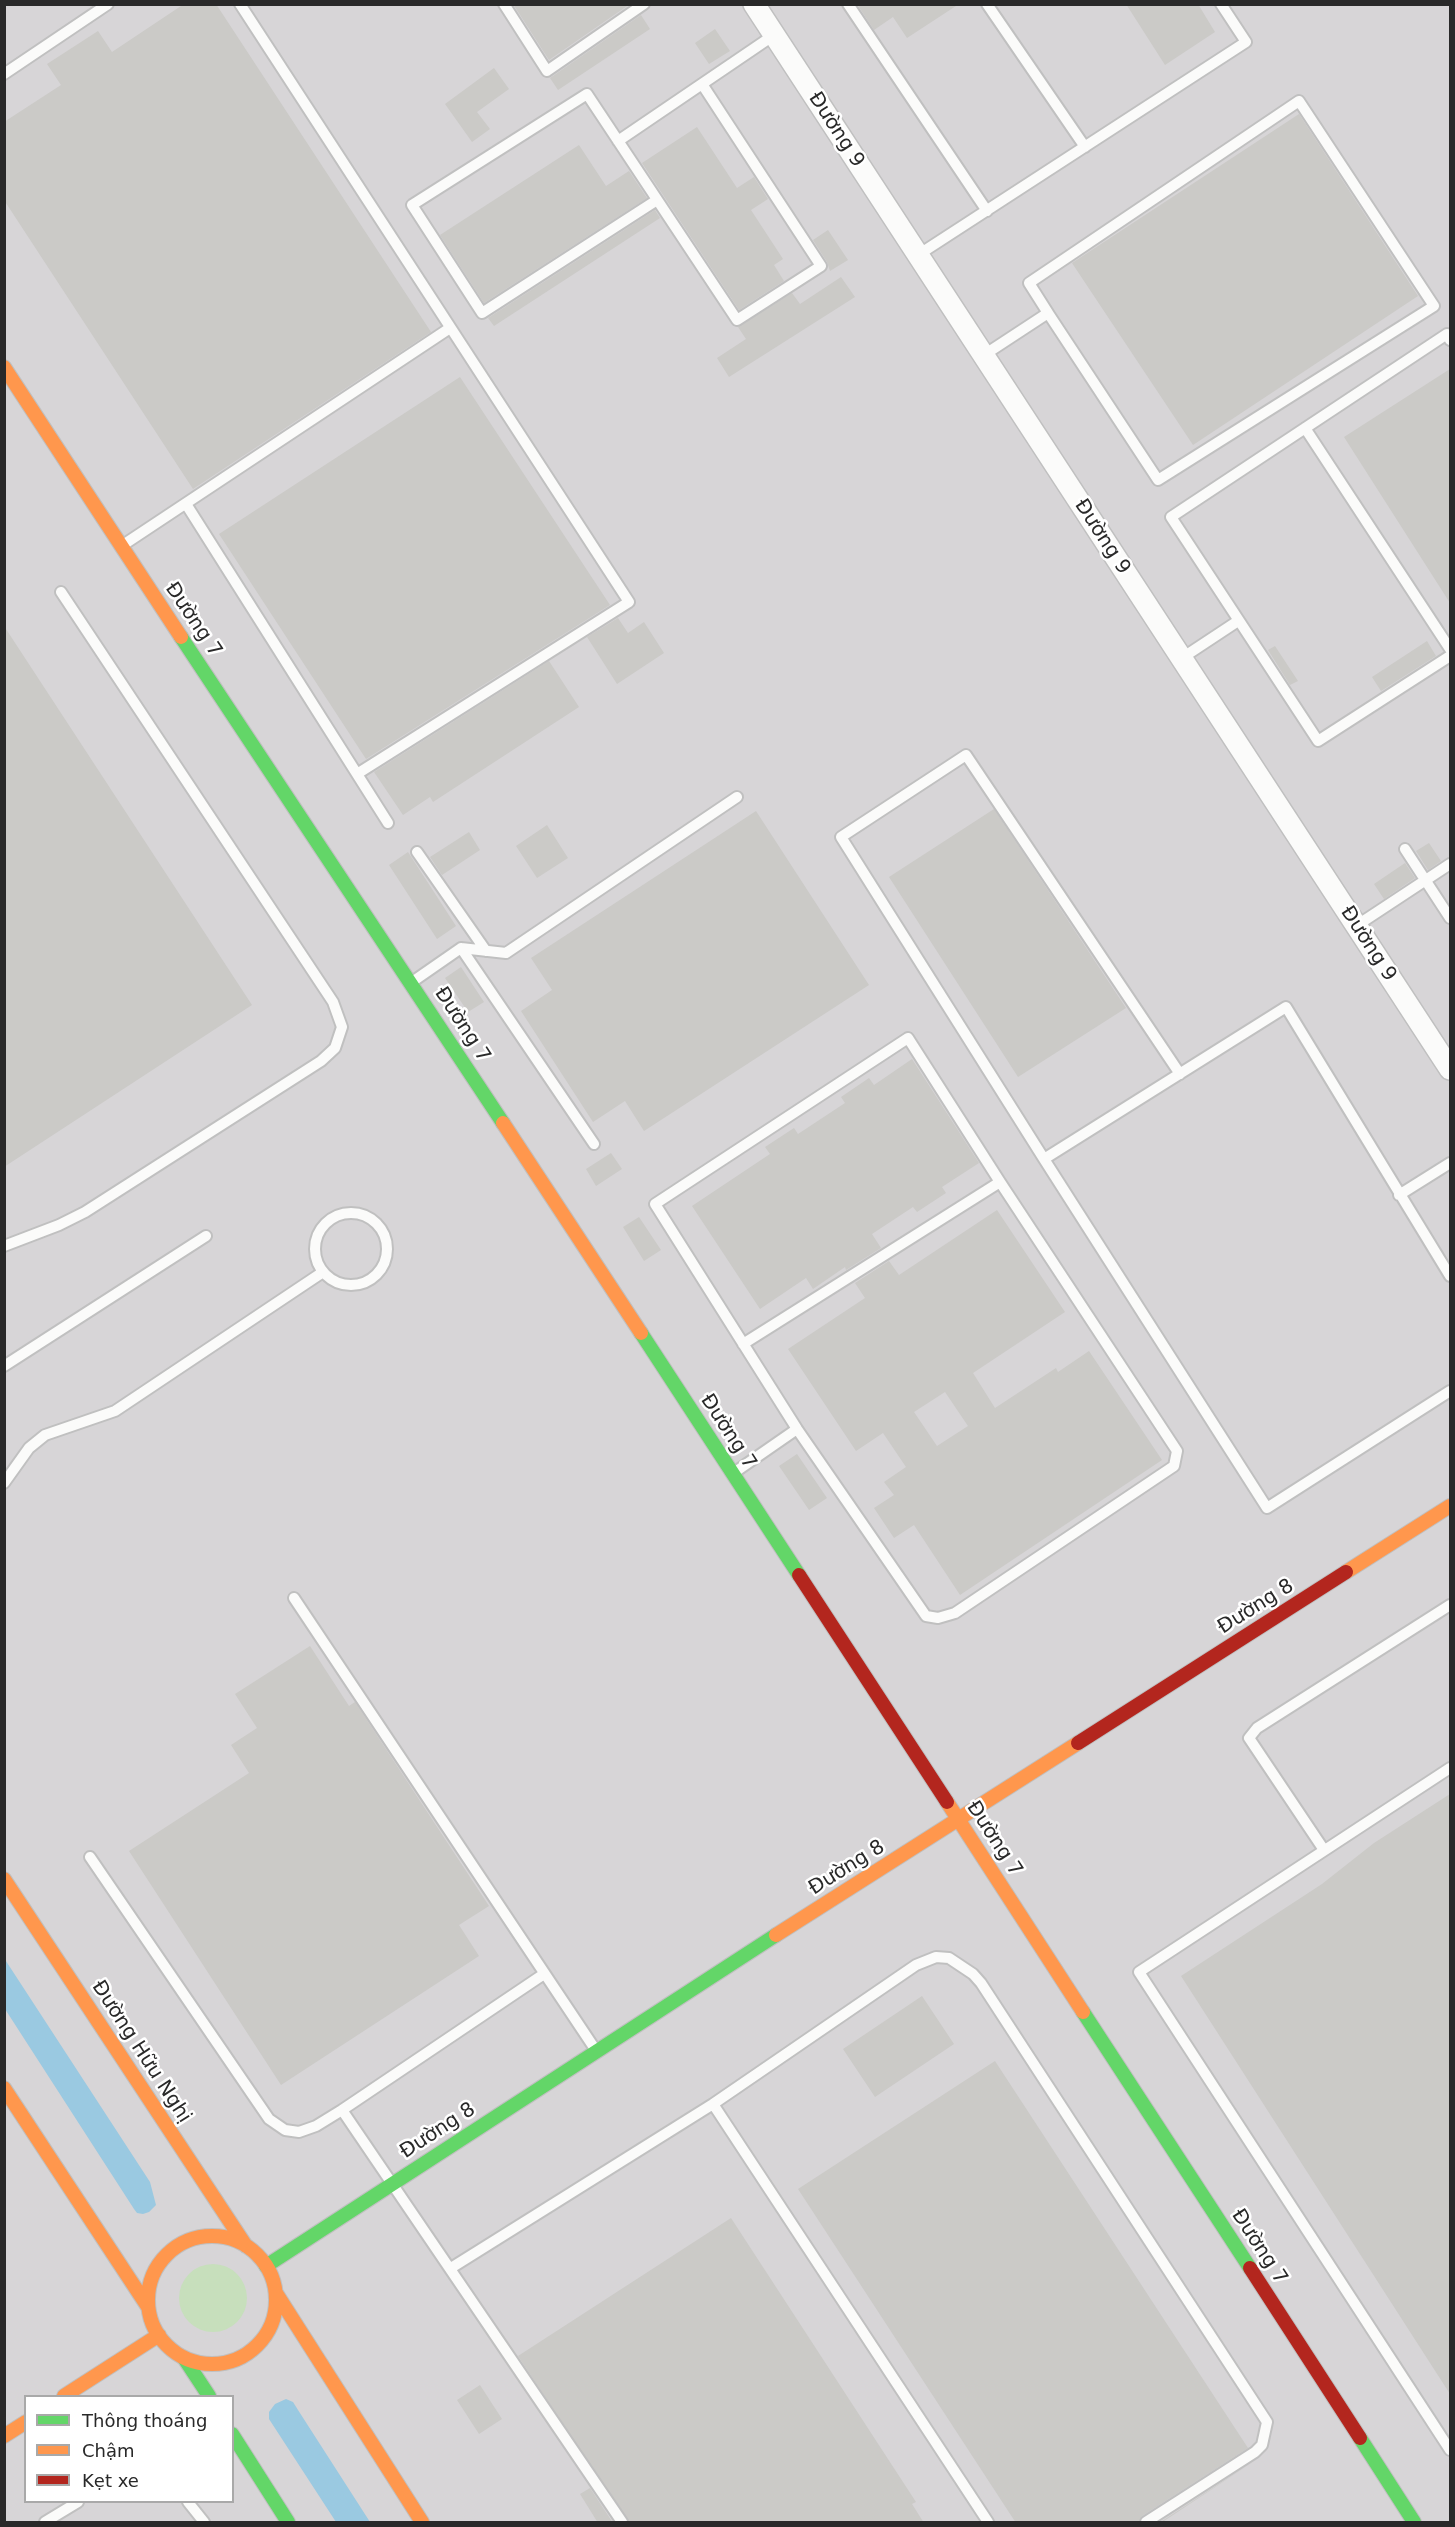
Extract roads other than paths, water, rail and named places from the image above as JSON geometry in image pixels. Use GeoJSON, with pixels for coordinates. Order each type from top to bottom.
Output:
{"type":"FeatureCollection","features":[{"type":"Feature","properties":{"kind":"street","name":"Đường 9"},"geometry":{"type":"LineString","coordinates":[[754,4],[1450,1069]]}},
{"type":"Feature","properties":{"kind":"street","name":"Đường 7"},"geometry":{"type":"LineString","coordinates":[[4,367],[411,983],[1414,2523]]}},
{"type":"Feature","properties":{"kind":"street","name":"Đường 8"},"geometry":{"type":"LineString","coordinates":[[266,2266],[596,2050],[1450,1506]]}},
{"type":"Feature","properties":{"kind":"street","name":"Đường Hữu Nghị"},"geometry":{"type":"LineString","coordinates":[[4,1879],[246,2246]]}},
{"type":"Feature","properties":{"kind":"street"},"geometry":{"type":"LineString","coordinates":[[4,2088],[148,2307],[159,2335],[171,2349],[184,2358],[197,2362],[224,2363],[249,2353],[259,2344],[273,2320],[276,2294]]}},
{"type":"Feature","properties":{"kind":"street"},"geometry":{"type":"LineString","coordinates":[[148,2307],[151,2278],[162,2260],[178,2246],[205,2236],[233,2240],[246,2246],[266,2266],[276,2294],[422,2523]]}},
{"type":"Feature","properties":{"kind":"street"},"geometry":{"type":"LineString","coordinates":[[67,2395],[159,2335]]}},
{"type":"Feature","properties":{"kind":"street"},"geometry":{"type":"LineString","coordinates":[[184,2358],[207,2395]]}},
{"type":"Feature","properties":{"kind":"street"},"geometry":{"type":"LineString","coordinates":[[4,2436],[24,2423]]}},
{"type":"Feature","properties":{"kind":"street"},"geometry":{"type":"LineString","coordinates":[[234,2437],[288,2523]]}},
{"type":"Feature","properties":{"kind":"lane"},"geometry":{"type":"LineString","coordinates":[[4,74],[108,4]]}},
{"type":"Feature","properties":{"kind":"lane"},"geometry":{"type":"LineString","coordinates":[[240,4],[629,602],[357,774]]}},
{"type":"Feature","properties":{"kind":"lane"},"geometry":{"type":"LineString","coordinates":[[504,4],[547,71],[644,4]]}},
{"type":"Feature","properties":{"kind":"lane"},"geometry":{"type":"LineString","coordinates":[[849,4],[987,211]]}},
{"type":"Feature","properties":{"kind":"lane"},"geometry":{"type":"LineString","coordinates":[[987,4],[1085,147]]}},
{"type":"Feature","properties":{"kind":"lane"},"geometry":{"type":"LineString","coordinates":[[918,255],[1246,42],[1221,4]]}},
{"type":"Feature","properties":{"kind":"lane"},"geometry":{"type":"LineString","coordinates":[[618,141],[774,35]]}},
{"type":"Feature","properties":{"kind":"lane"},"geometry":{"type":"LineString","coordinates":[[657,200],[482,313],[412,205],[587,94],[657,200],[736,320],[821,266],[702,84]]}},
{"type":"Feature","properties":{"kind":"lane"},"geometry":{"type":"LineString","coordinates":[[1299,101],[1434,306],[1158,480],[1048,313],[1029,283],[1299,101]]}},
{"type":"Feature","properties":{"kind":"lane"},"geometry":{"type":"LineString","coordinates":[[984,355],[1048,313]]}},
{"type":"Feature","properties":{"kind":"lane"},"geometry":{"type":"LineString","coordinates":[[121,547],[450,328]]}},
{"type":"Feature","properties":{"kind":"lane"},"geometry":{"type":"LineString","coordinates":[[1450,340],[1447,334],[1172,517],[1318,741],[1450,656]]}},
{"type":"Feature","properties":{"kind":"lane"},"geometry":{"type":"LineString","coordinates":[[1305,428],[1450,649]]}},
{"type":"Feature","properties":{"kind":"lane"},"geometry":{"type":"LineString","coordinates":[[186,504],[388,822]]}},
{"type":"Feature","properties":{"kind":"lane"},"geometry":{"type":"LineString","coordinates":[[4,1246],[59,1225],[85,1212],[321,1061],[334,1048],[342,1028],[333,1002],[62,592]]}},
{"type":"Feature","properties":{"kind":"lane"},"geometry":{"type":"LineString","coordinates":[[1182,658],[1238,621]]}},
{"type":"Feature","properties":{"kind":"lane"},"geometry":{"type":"LineString","coordinates":[[1180,1074],[966,755],[841,837],[1267,1508],[1450,1391]]}},
{"type":"Feature","properties":{"kind":"lane"},"geometry":{"type":"LineString","coordinates":[[411,983],[461,948],[506,953],[737,796]]}},
{"type":"Feature","properties":{"kind":"lane"},"geometry":{"type":"LineString","coordinates":[[1405,849],[1450,918]]}},
{"type":"Feature","properties":{"kind":"lane"},"geometry":{"type":"LineString","coordinates":[[417,852],[486,951]]}},
{"type":"Feature","properties":{"kind":"lane"},"geometry":{"type":"LineString","coordinates":[[1356,926],[1450,864]]}},
{"type":"Feature","properties":{"kind":"lane"},"geometry":{"type":"LineString","coordinates":[[461,948],[594,1144]]}},
{"type":"Feature","properties":{"kind":"lane"},"geometry":{"type":"LineString","coordinates":[[1044,1159],[1286,1007],[1450,1276]]}},
{"type":"Feature","properties":{"kind":"lane"},"geometry":{"type":"LineString","coordinates":[[908,1038],[1000,1182],[1178,1451],[1174,1466],[955,1613],[938,1618],[926,1616],[796,1429],[655,1204],[908,1038]]}},
{"type":"Feature","properties":{"kind":"lane"},"geometry":{"type":"LineString","coordinates":[[1399,1195],[1450,1163]]}},
{"type":"Feature","properties":{"kind":"lane"},"geometry":{"type":"LineString","coordinates":[[743,1344],[1000,1182]]}},
{"type":"Feature","properties":{"kind":"lane"},"geometry":{"type":"LineString","coordinates":[[340,1214],[364,1215],[382,1230],[386,1241],[386,1253],[377,1274],[367,1281],[344,1284],[333,1280],[323,1272],[317,1262],[316,1238],[321,1228],[330,1220],[340,1214]]}},
{"type":"Feature","properties":{"kind":"lane"},"geometry":{"type":"LineString","coordinates":[[4,1366],[206,1236]]}},
{"type":"Feature","properties":{"kind":"lane"},"geometry":{"type":"LineString","coordinates":[[4,1483],[29,1448],[45,1435],[94,1420],[137,1399],[323,1272]]}},
{"type":"Feature","properties":{"kind":"lane"},"geometry":{"type":"LineString","coordinates":[[732,1474],[796,1429]]}},
{"type":"Feature","properties":{"kind":"lane"},"geometry":{"type":"LineString","coordinates":[[294,1598],[596,2050]]}},
{"type":"Feature","properties":{"kind":"lane"},"geometry":{"type":"LineString","coordinates":[[1324,1850],[1249,1738],[1257,1728],[1450,1605]]}},
{"type":"Feature","properties":{"kind":"lane"},"geometry":{"type":"LineString","coordinates":[[1450,1768],[1139,1972],[1450,2450]]}},
{"type":"Feature","properties":{"kind":"lane"},"geometry":{"type":"LineString","coordinates":[[90,1857],[269,2119],[285,2130],[299,2132],[316,2126],[544,1974]]}},
{"type":"Feature","properties":{"kind":"lane"},"geometry":{"type":"LineString","coordinates":[[451,2268],[713,2104],[916,1965],[936,1957],[949,1958],[973,1974],[981,1983],[1267,2422],[1262,2445],[1255,2452],[1146,2523]]}},
{"type":"Feature","properties":{"kind":"lane"},"geometry":{"type":"LineString","coordinates":[[713,2104],[988,2523]]}},
{"type":"Feature","properties":{"kind":"lane"},"geometry":{"type":"LineString","coordinates":[[342,2110],[622,2523]]}},
{"type":"Feature","properties":{"kind":"lane"},"geometry":{"type":"LineString","coordinates":[[45,2523],[76,2503]]}},
{"type":"Feature","properties":{"kind":"lane"},"geometry":{"type":"LineString","coordinates":[[189,2503],[204,2523]]}},
{"type":"Feature","properties":{"kind":"water"},"geometry":{"type":"Polygon","coordinates":[[[4,1958],[150,2182],[156,2205],[149,2212],[137,2213],[134,2209],[5,2009],[4,1958]]]}},
{"type":"Feature","properties":{"kind":"water"},"geometry":{"type":"Polygon","coordinates":[[[286,2399],[293,2402],[370,2522],[336,2522],[269,2419],[269,2412],[275,2404],[286,2399]]]}}]}
